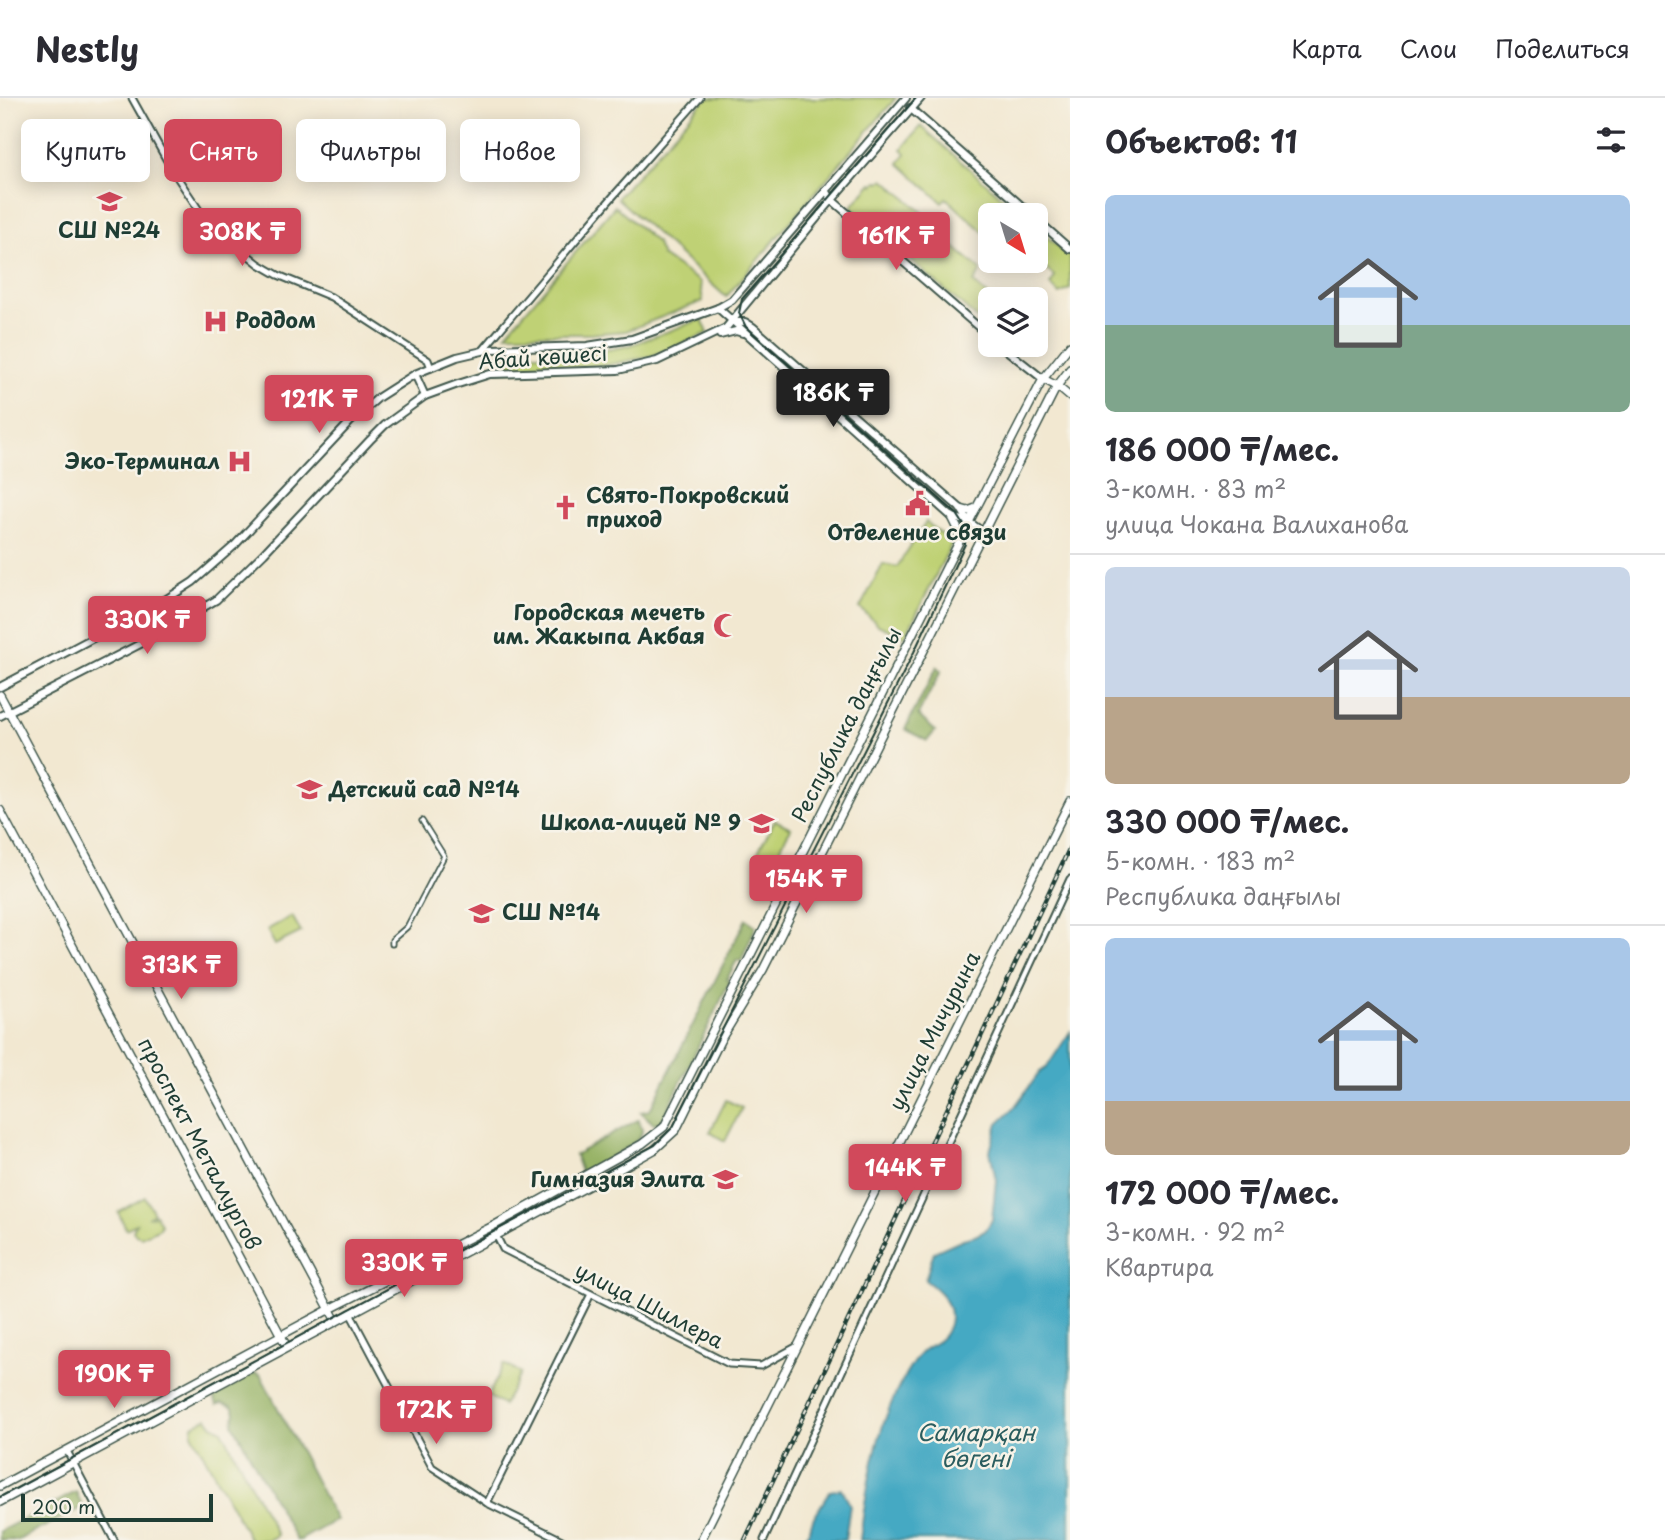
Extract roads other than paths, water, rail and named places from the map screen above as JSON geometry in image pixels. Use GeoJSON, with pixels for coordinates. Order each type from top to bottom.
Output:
{"type":"FeatureCollection","features":[{"type":"Feature","properties":{"kind":"main road","name":"Республика даңғылы"},"geometry":{"type":"LineString","coordinates":[[0,1486],[330,1309],[495,1225],[642,1144],[664,1128],[976,508],[1043,379],[1070,345]]}},
{"type":"Feature","properties":{"kind":"main road","name":"Республика даңғылы"},"geometry":{"type":"LineString","coordinates":[[0,1502],[654,1150],[676,1130],[720,1041],[763,970],[1057,386],[1070,369]]}},
{"type":"Feature","properties":{"kind":"main road"},"geometry":{"type":"LineString","coordinates":[[1043,379],[1070,397]]}},
{"type":"Feature","properties":{"kind":"main road"},"geometry":{"type":"LineString","coordinates":[[961,509],[968,511],[976,508]]}},
{"type":"Feature","properties":{"kind":"main road"},"geometry":{"type":"LineString","coordinates":[[951,517],[958,529],[960,541]]}},
{"type":"Feature","properties":{"kind":"main road","name":"проспект Металлургов"},"geometry":{"type":"LineString","coordinates":[[0,695],[336,1321]]}},
{"type":"Feature","properties":{"kind":"main road","name":"улица Мичурина"},"geometry":{"type":"LineString","coordinates":[[701,1540],[1070,801]]}},
{"type":"Feature","properties":{"kind":"main road","name":"проспект Металлургов"},"geometry":{"type":"LineString","coordinates":[[0,810],[287,1347]]}},
{"type":"Feature","properties":{"kind":"street"},"geometry":{"type":"LineString","coordinates":[[132,98],[171,168],[207,222],[259,264],[331,297],[428,360],[431,368]]}},
{"type":"Feature","properties":{"kind":"street"},"geometry":{"type":"LineString","coordinates":[[482,351],[614,195],[701,98]]}},
{"type":"Feature","properties":{"kind":"street","name":"Абай көшесі"},"geometry":{"type":"LineString","coordinates":[[0,716],[144,642],[216,600],[264,554],[385,425],[425,396],[490,374],[618,370],[657,361],[711,337],[732,322],[832,200],[921,98]]}},
{"type":"Feature","properties":{"kind":"street"},"geometry":{"type":"LineString","coordinates":[[904,100],[911,110],[1018,203]]}},
{"type":"Feature","properties":{"kind":"street","name":"Абай көшесі"},"geometry":{"type":"LineString","coordinates":[[0,687],[165,600],[193,582],[235,545],[350,422],[396,385],[415,374],[457,357],[482,351],[611,344],[718,308],[732,299],[904,100]]}},
{"type":"Feature","properties":{"kind":"street"},"geometry":{"type":"LineString","coordinates":[[826,190],[832,200],[978,327]]}},
{"type":"Feature","properties":{"kind":"street"},"geometry":{"type":"LineString","coordinates":[[1048,230],[1070,249]]}},
{"type":"Feature","properties":{"kind":"street"},"geometry":{"type":"LineString","coordinates":[[745,304],[744,314],[753,327]]}},
{"type":"Feature","properties":{"kind":"street"},"geometry":{"type":"LineString","coordinates":[[718,308],[951,517],[969,522],[983,532]]}},
{"type":"Feature","properties":{"kind":"street"},"geometry":{"type":"LineString","coordinates":[[732,322],[745,322],[753,327],[961,509],[969,522]]}},
{"type":"Feature","properties":{"kind":"street"},"geometry":{"type":"LineString","coordinates":[[711,337],[736,331],[746,334]]}},
{"type":"Feature","properties":{"kind":"street"},"geometry":{"type":"LineString","coordinates":[[1015,357],[1043,379]]}},
{"type":"Feature","properties":{"kind":"street"},"geometry":{"type":"LineString","coordinates":[[415,374],[425,396]]}},
{"type":"Feature","properties":{"kind":"street"},"geometry":{"type":"LineString","coordinates":[[391,944],[407,927],[444,856],[422,821]]}},
{"type":"Feature","properties":{"kind":"street"},"geometry":{"type":"LineString","coordinates":[[764,1540],[1070,879]]}},
{"type":"Feature","properties":{"kind":"street","name":"улица Шиллера"},"geometry":{"type":"LineString","coordinates":[[496,1235],[503,1249],[729,1364],[761,1366],[799,1346]]}},
{"type":"Feature","properties":{"kind":"street"},"geometry":{"type":"LineString","coordinates":[[487,1503],[591,1294]]}},
{"type":"Feature","properties":{"kind":"street"},"geometry":{"type":"LineString","coordinates":[[350,1313],[432,1467],[487,1503],[562,1540]]}},
{"type":"Feature","properties":{"kind":"street"},"geometry":{"type":"LineString","coordinates":[[67,1451],[114,1540]]}},
{"type":"Feature","properties":{"kind":"water","name":"Самарқан бөгені"},"geometry":{"type":"Polygon","coordinates":[[[1070,1032],[1070,1540],[860,1540],[871,1472],[890,1406],[915,1360],[942,1337],[949,1324],[948,1304],[941,1293],[925,1280],[934,1252],[985,1231],[992,1220],[996,1180],[990,1151],[998,1123],[1047,1067],[1070,1032]]]}},
{"type":"Feature","properties":{"kind":"water"},"geometry":{"type":"Polygon","coordinates":[[[842,1489],[850,1505],[845,1540],[805,1540],[814,1517],[830,1491],[842,1489]]]}},
{"type":"Feature","properties":{"kind":"tram line"},"geometry":{"type":"LineString","coordinates":[[0,1497],[655,1145],[673,1127],[914,652],[965,544],[966,528],[957,514],[746,327],[739,313],[742,299],[916,98]]}},
{"type":"Feature","properties":{"kind":"railway"},"geometry":{"type":"LineString","coordinates":[[745,1540],[1070,847]]}},
{"type":"Feature","properties":{"kind":"place","name":"СШ №24"},"geometry":{"type":"Point","coordinates":[109,202]}},
{"type":"Feature","properties":{"kind":"place","name":"Роддом"},"geometry":{"type":"Point","coordinates":[215,321]}},
{"type":"Feature","properties":{"kind":"place","name":"Эко-Терминал"},"geometry":{"type":"Point","coordinates":[240,462]}},
{"type":"Feature","properties":{"kind":"place","name":"Отделение связи"},"geometry":{"type":"Point","coordinates":[917,504]}},
{"type":"Feature","properties":{"kind":"place","name":"Свято-Покровский приход"},"geometry":{"type":"Point","coordinates":[566,508]}},
{"type":"Feature","properties":{"kind":"place","name":"Городская мечеть им. Жакыпа Акбая"},"geometry":{"type":"Point","coordinates":[725,625]}},
{"type":"Feature","properties":{"kind":"place","name":"Детский сад №14"},"geometry":{"type":"Point","coordinates":[309,790]}},
{"type":"Feature","properties":{"kind":"place","name":"Школа-лицей № 9"},"geometry":{"type":"Point","coordinates":[761,823]}},
{"type":"Feature","properties":{"kind":"place","name":"СШ №14"},"geometry":{"type":"Point","coordinates":[482,913]}},
{"type":"Feature","properties":{"kind":"place","name":"Гимназия Элита"},"geometry":{"type":"Point","coordinates":[725,1180]}}]}
